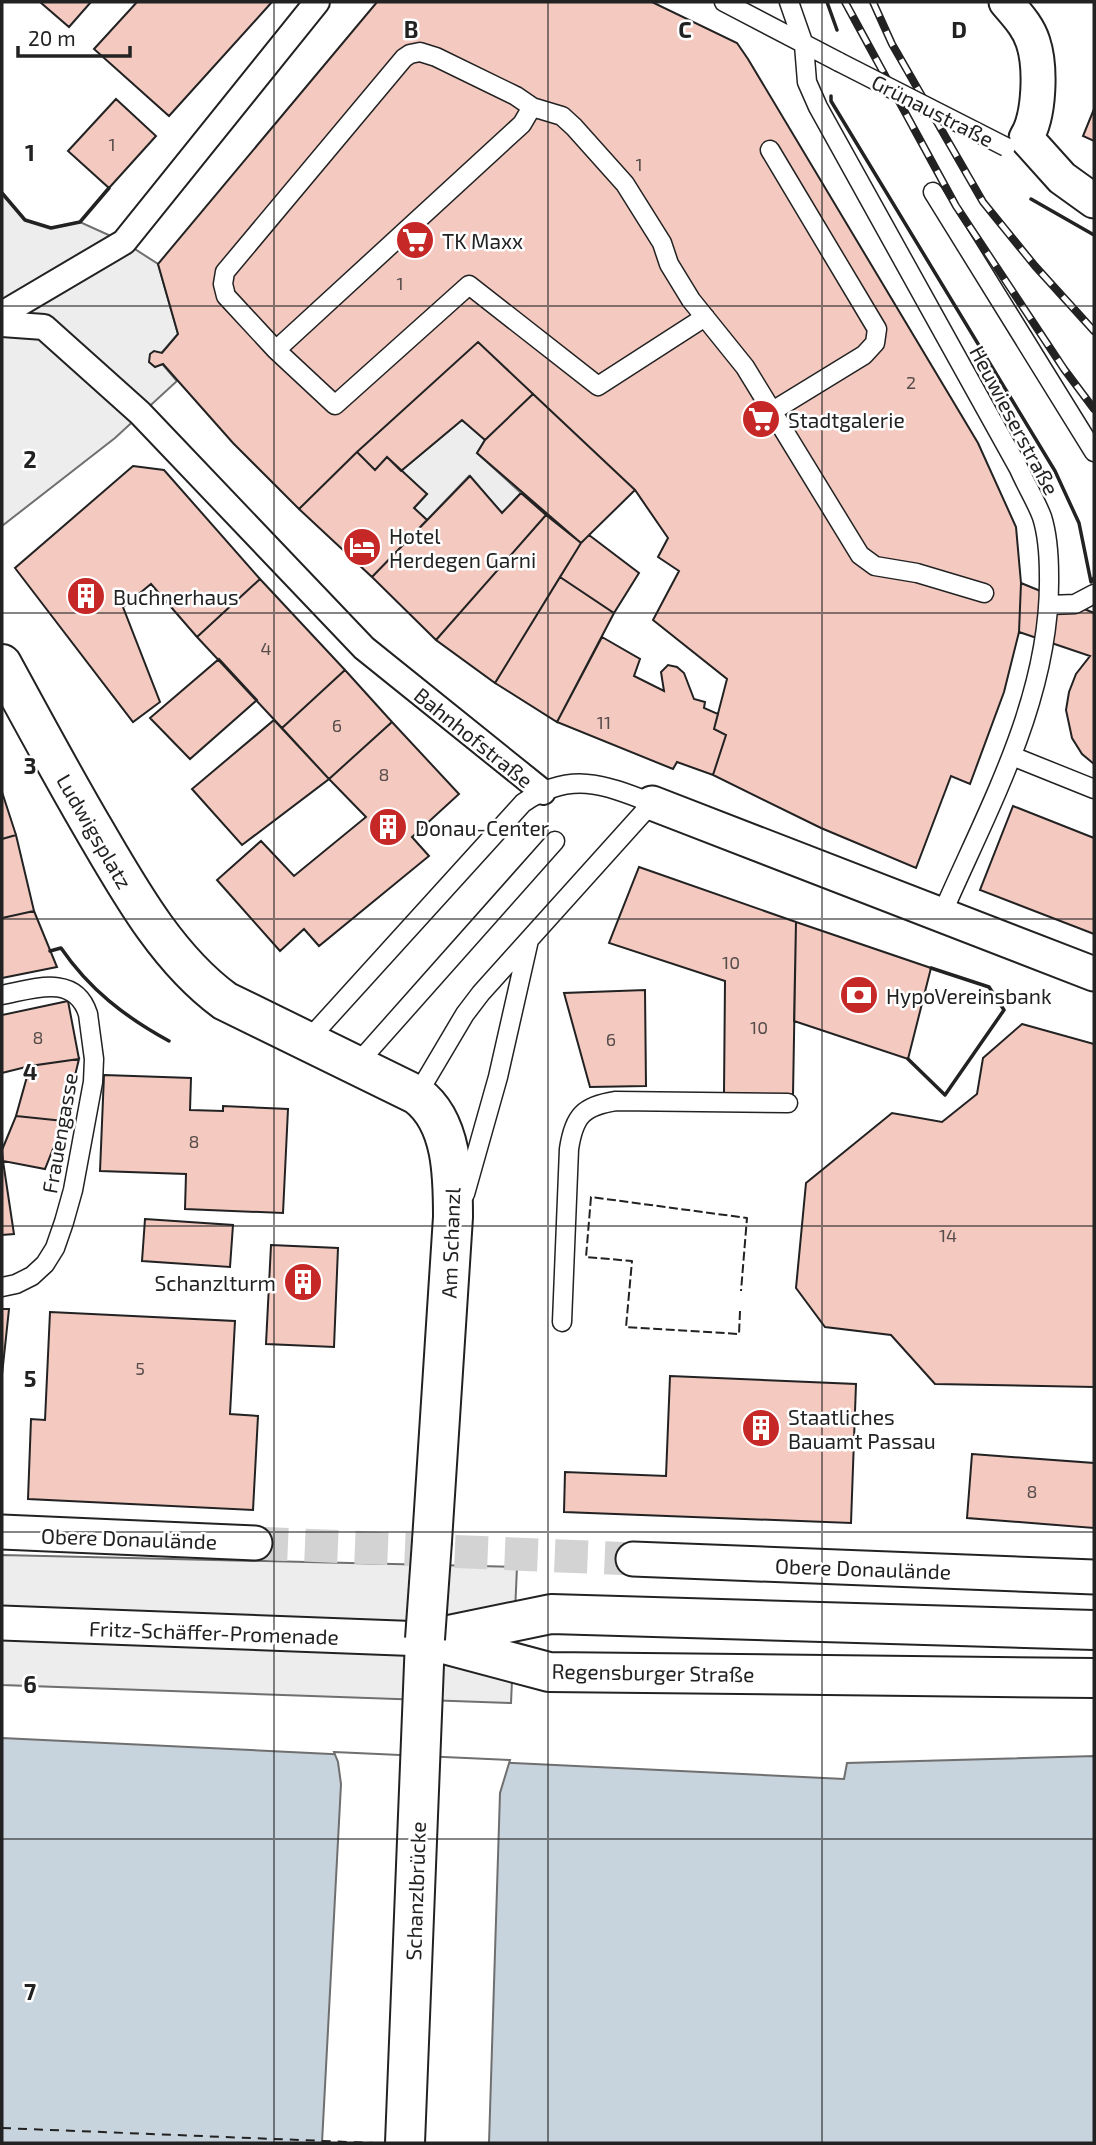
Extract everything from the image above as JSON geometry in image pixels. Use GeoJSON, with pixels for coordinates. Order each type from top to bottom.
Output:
{"type":"FeatureCollection","features":[{"type":"Feature","properties":{"kind":"main road","name":"Ludwigsplatz"},"geometry":{"type":"LineString","coordinates":[[2,664],[126,886],[159,932],[205,986]]}},
{"type":"Feature","properties":{"kind":"main road","name":"Am Schanzl"},"geometry":{"type":"LineString","coordinates":[[205,986],[225,1001],[417,1095],[434,1112],[447,1146],[452,1179],[452,1245],[425,1639]]}},
{"type":"Feature","properties":{"kind":"main road"},"geometry":{"type":"LineString","coordinates":[[425,1639],[551,1614],[1094,1630]]}},
{"type":"Feature","properties":{"kind":"main road","name":"Regensburger Straße"},"geometry":{"type":"LineString","coordinates":[[425,1639],[550,1672],[1094,1678]]}},
{"type":"Feature","properties":{"kind":"main road","name":"Schanzlbrücke"},"geometry":{"type":"LineString","coordinates":[[405,2143],[425,1639]]}},
{"type":"Feature","properties":{"kind":"street"},"geometry":{"type":"LineString","coordinates":[[2,314],[124,242],[317,2]]}},
{"type":"Feature","properties":{"kind":"street","name":"Grünaustraße"},"geometry":{"type":"LineString","coordinates":[[1006,2],[1025,24],[1037,59],[1037,99],[1032,127],[1016,142],[1094,201]]}},
{"type":"Feature","properties":{"kind":"street","name":"Bahnhofstraße"},"geometry":{"type":"LineString","coordinates":[[2,324],[44,327],[140,413],[364,648],[542,792]]}},
{"type":"Feature","properties":{"kind":"street","name":"Bahnhofstraße"},"geometry":{"type":"LineString","coordinates":[[652,803],[1094,974]]}},
{"type":"Feature","properties":{"kind":"street","name":"Obere Donaulände"},"geometry":{"type":"LineString","coordinates":[[2,1532],[255,1543]]}},
{"type":"Feature","properties":{"kind":"street","name":"Obere Donaulände"},"geometry":{"type":"LineString","coordinates":[[633,1559],[1094,1577]]}},
{"type":"Feature","properties":{"kind":"street","name":"Fritz-Schäffer-Promenade"},"geometry":{"type":"LineString","coordinates":[[2,1622],[425,1639]]}},
{"type":"Feature","properties":{"kind":"lane","name":"Grünaustraße"},"geometry":{"type":"LineString","coordinates":[[724,2],[804,46],[1016,142]]}},
{"type":"Feature","properties":{"kind":"lane"},"geometry":{"type":"LineString","coordinates":[[757,2],[764,23]]}},
{"type":"Feature","properties":{"kind":"lane","name":"Heuwieserstraße"},"geometry":{"type":"LineString","coordinates":[[789,2],[804,46],[807,82],[818,107],[1019,469],[1042,518],[1049,552],[1049,605],[1042,659],[1028,712],[1012,756],[942,915]]}},
{"type":"Feature","properties":{"kind":"lane"},"geometry":{"type":"LineString","coordinates":[[705,317],[598,386],[469,285],[335,405],[276,350],[226,296],[223,284],[225,272],[404,58],[421,52],[436,57],[516,96],[532,107],[562,116],[625,184],[662,243],[669,264],[691,300],[705,317],[745,368],[853,546],[866,561],[875,566],[917,573],[984,593]]}},
{"type":"Feature","properties":{"kind":"lane"},"geometry":{"type":"LineString","coordinates":[[276,350],[522,124],[532,107]]}},
{"type":"Feature","properties":{"kind":"lane"},"geometry":{"type":"LineString","coordinates":[[770,150],[877,329],[876,343],[864,355],[771,412]]}},
{"type":"Feature","properties":{"kind":"lane"},"geometry":{"type":"LineString","coordinates":[[933,192],[1094,452]]}},
{"type":"Feature","properties":{"kind":"lane"},"geometry":{"type":"LineString","coordinates":[[1049,605],[1075,604],[1094,594]]}},
{"type":"Feature","properties":{"kind":"lane"},"geometry":{"type":"LineString","coordinates":[[1012,756],[1094,789]]}},
{"type":"Feature","properties":{"kind":"lane","name":"Bahnhofstraße"},"geometry":{"type":"LineString","coordinates":[[542,792],[579,782],[598,784],[652,803]]}},
{"type":"Feature","properties":{"kind":"lane"},"geometry":{"type":"LineString","coordinates":[[308,1040],[523,803],[542,792]]}},
{"type":"Feature","properties":{"kind":"lane"},"geometry":{"type":"LineString","coordinates":[[417,1095],[465,1014],[498,973],[652,803]]}},
{"type":"Feature","properties":{"kind":"lane"},"geometry":{"type":"LineString","coordinates":[[357,1064],[555,841]]}},
{"type":"Feature","properties":{"kind":"lane"},"geometry":{"type":"LineString","coordinates":[[452,1245],[498,1077],[529,939]]}},
{"type":"Feature","properties":{"kind":"lane","name":"Frauengasse"},"geometry":{"type":"LineString","coordinates":[[2,995],[50,987],[67,989],[76,994],[86,1006],[88,1014],[94,1069],[74,1190],[55,1248],[45,1264],[32,1276],[2,1287]]}},
{"type":"Feature","properties":{"kind":"lane"},"geometry":{"type":"LineString","coordinates":[[562,1322],[569,1149],[571,1135],[582,1114],[591,1106],[616,1101],[788,1103]]}},
{"type":"Feature","properties":{"kind":"shaded area"},"geometry":{"type":"Polygon","coordinates":[[[2,193],[25,220],[51,228],[80,222],[124,242],[158,264],[178,334],[157,358],[177,381],[115,438],[2,526],[2,193]]]}},
{"type":"Feature","properties":{"kind":"shaded area"},"geometry":{"type":"Polygon","coordinates":[[[462,420],[485,440],[477,453],[521,493],[502,513],[469,476],[427,520],[414,508],[427,494],[401,471],[462,420]]]}},
{"type":"Feature","properties":{"kind":"shaded area"},"geometry":{"type":"Polygon","coordinates":[[[2,1555],[517,1567],[511,1703],[2,1685],[2,1555]]]}},
{"type":"Feature","properties":{"kind":"shaded area"},"geometry":{"type":"Polygon","coordinates":[[[2,1738],[844,1779],[847,1763],[1094,1756],[1094,2143],[2,2143],[2,1738]]]}},
{"type":"Feature","properties":{"kind":"pier"},"geometry":{"type":"Polygon","coordinates":[[[334,1752],[510,1760],[500,1793],[489,2143],[322,2143],[341,1784],[334,1752]]]}},
{"type":"Feature","properties":{"kind":"building"},"geometry":{"type":"Polygon","coordinates":[[[40,2],[91,2],[69,27],[40,2]]]}},
{"type":"Feature","properties":{"kind":"building"},"geometry":{"type":"Polygon","coordinates":[[[137,2],[272,2],[169,116],[94,49],[137,2]]]}},
{"type":"Feature","properties":{"kind":"building","name":"Stadtgalerie"},"geometry":{"type":"Polygon","coordinates":[[[377,2],[652,2],[737,43],[748,59],[978,443],[1016,527],[1021,583],[1019,632],[1004,692],[970,784],[951,776],[916,868],[821,828],[713,775],[726,735],[714,729],[727,679],[653,620],[679,571],[658,557],[668,538],[635,490],[478,342],[357,452],[299,509],[233,443],[163,364],[155,367],[149,362],[150,354],[154,351],[162,353],[178,334],[158,264],[377,2]]]}},
{"type":"Feature","properties":{"kind":"building"},"geometry":{"type":"Polygon","coordinates":[[[116,99],[156,136],[109,188],[68,151],[116,99]]]}},
{"type":"Feature","properties":{"kind":"building"},"geometry":{"type":"Polygon","coordinates":[[[1094,109],[1094,141],[1083,136],[1094,109]]]}},
{"type":"Feature","properties":{"kind":"building"},"geometry":{"type":"Polygon","coordinates":[[[478,342],[533,394],[485,440],[462,420],[401,471],[387,457],[375,470],[357,452],[478,342]]]}},
{"type":"Feature","properties":{"kind":"building"},"geometry":{"type":"Polygon","coordinates":[[[533,394],[635,490],[581,543],[477,453],[485,440],[533,394]]]}},
{"type":"Feature","properties":{"kind":"building"},"geometry":{"type":"Polygon","coordinates":[[[357,452],[375,470],[387,457],[427,494],[414,508],[427,520],[372,577],[299,509],[357,452]]]}},
{"type":"Feature","properties":{"kind":"building","name":"Buchnerhaus"},"geometry":{"type":"Polygon","coordinates":[[[133,466],[164,470],[260,579],[197,637],[151,584],[123,607],[160,702],[133,722],[15,568],[133,466]]]}},
{"type":"Feature","properties":{"kind":"building"},"geometry":{"type":"Polygon","coordinates":[[[470,476],[502,513],[521,493],[546,515],[436,640],[372,577],[470,476]]]}},
{"type":"Feature","properties":{"kind":"building"},"geometry":{"type":"Polygon","coordinates":[[[546,515],[581,543],[495,683],[436,640],[546,515]]]}},
{"type":"Feature","properties":{"kind":"building"},"geometry":{"type":"Polygon","coordinates":[[[589,535],[639,573],[614,613],[560,577],[589,535]]]}},
{"type":"Feature","properties":{"kind":"building"},"geometry":{"type":"Polygon","coordinates":[[[560,577],[614,613],[557,722],[495,683],[560,577]]]}},
{"type":"Feature","properties":{"kind":"building"},"geometry":{"type":"Polygon","coordinates":[[[260,579],[345,670],[282,728],[197,637],[260,579]]]}},
{"type":"Feature","properties":{"kind":"building"},"geometry":{"type":"Polygon","coordinates":[[[1021,583],[1094,613],[1094,764],[1082,754],[1072,738],[1066,710],[1076,674],[1090,656],[1019,632],[1021,583]]]}},
{"type":"Feature","properties":{"kind":"building"},"geometry":{"type":"Polygon","coordinates":[[[602,637],[640,659],[634,676],[664,691],[661,672],[668,665],[677,667],[684,673],[694,699],[705,702],[704,708],[718,714],[714,729],[726,735],[713,775],[677,762],[673,769],[557,722],[602,637]]]}},
{"type":"Feature","properties":{"kind":"building"},"geometry":{"type":"Polygon","coordinates":[[[219,659],[257,700],[190,759],[150,718],[219,659]]]}},
{"type":"Feature","properties":{"kind":"building"},"geometry":{"type":"Polygon","coordinates":[[[345,670],[392,722],[329,779],[282,728],[345,670]]]}},
{"type":"Feature","properties":{"kind":"building"},"geometry":{"type":"Polygon","coordinates":[[[274,720],[329,779],[242,845],[192,789],[274,720]]]}},
{"type":"Feature","properties":{"kind":"building","name":"Donau-Center"},"geometry":{"type":"Polygon","coordinates":[[[392,722],[459,794],[412,837],[429,856],[319,946],[304,929],[280,951],[217,880],[261,841],[294,876],[366,817],[329,779],[392,722]]]}},
{"type":"Feature","properties":{"kind":"building"},"geometry":{"type":"Polygon","coordinates":[[[2,792],[16,835],[2,839],[2,792]]]}},
{"type":"Feature","properties":{"kind":"building"},"geometry":{"type":"Polygon","coordinates":[[[1013,806],[1094,838],[1094,934],[980,890],[1013,806]]]}},
{"type":"Feature","properties":{"kind":"building"},"geometry":{"type":"Polygon","coordinates":[[[16,835],[34,911],[2,918],[2,839],[16,835]]]}},
{"type":"Feature","properties":{"kind":"building"},"geometry":{"type":"Polygon","coordinates":[[[639,867],[796,922],[793,1095],[724,1093],[725,981],[609,943],[639,867]]]}},
{"type":"Feature","properties":{"kind":"building"},"geometry":{"type":"Polygon","coordinates":[[[34,911],[57,967],[2,978],[2,918],[34,911]]]}},
{"type":"Feature","properties":{"kind":"building","name":"HypoVereinsbank"},"geometry":{"type":"Polygon","coordinates":[[[796,922],[931,968],[908,1059],[794,1021],[796,922]]]}},
{"type":"Feature","properties":{"kind":"building"},"geometry":{"type":"Polygon","coordinates":[[[645,990],[646,1086],[590,1087],[564,993],[645,990]]]}},
{"type":"Feature","properties":{"kind":"building"},"geometry":{"type":"Polygon","coordinates":[[[68,1001],[79,1059],[2,1073],[2,1015],[68,1001]]]}},
{"type":"Feature","properties":{"kind":"building"},"geometry":{"type":"Polygon","coordinates":[[[1022,1024],[1094,1044],[1094,1387],[935,1384],[891,1335],[825,1327],[796,1288],[806,1183],[892,1113],[942,1122],[977,1094],[983,1058],[1022,1024]]]}},
{"type":"Feature","properties":{"kind":"building"},"geometry":{"type":"Polygon","coordinates":[[[79,1059],[64,1121],[16,1116],[30,1066],[79,1059]]]}},
{"type":"Feature","properties":{"kind":"building"},"geometry":{"type":"Polygon","coordinates":[[[104,1075],[191,1078],[190,1110],[223,1111],[223,1106],[288,1109],[283,1213],[185,1209],[186,1174],[100,1171],[104,1075]]]}},
{"type":"Feature","properties":{"kind":"building"},"geometry":{"type":"Polygon","coordinates":[[[16,1116],[64,1121],[45,1169],[3,1161],[2,1150],[16,1116]]]}},
{"type":"Feature","properties":{"kind":"building"},"geometry":{"type":"Polygon","coordinates":[[[2,1161],[14,1234],[2,1235],[2,1161]]]}},
{"type":"Feature","properties":{"kind":"building"},"geometry":{"type":"Polygon","coordinates":[[[145,1219],[233,1225],[230,1267],[142,1261],[145,1219]]]}},
{"type":"Feature","properties":{"kind":"building","name":"Schanzlturm"},"geometry":{"type":"Polygon","coordinates":[[[271,1245],[338,1248],[334,1347],[266,1344],[271,1245]]]}},
{"type":"Feature","properties":{"kind":"building"},"geometry":{"type":"Polygon","coordinates":[[[2,1309],[9,1309],[2,1375],[2,1309]]]}},
{"type":"Feature","properties":{"kind":"building"},"geometry":{"type":"Polygon","coordinates":[[[50,1312],[235,1321],[230,1414],[258,1416],[253,1510],[28,1499],[31,1419],[45,1420],[50,1312]]]}},
{"type":"Feature","properties":{"kind":"building","name":"Staatliches Bauamt Passau"},"geometry":{"type":"Polygon","coordinates":[[[670,1376],[856,1384],[851,1523],[564,1512],[565,1472],[666,1476],[670,1376]]]}},
{"type":"Feature","properties":{"kind":"building"},"geometry":{"type":"Polygon","coordinates":[[[972,1454],[1094,1463],[1094,1528],[967,1518],[972,1454]]]}},
{"type":"Feature","properties":{"kind":"ferry route"},"geometry":{"type":"LineString","coordinates":[[2,2128],[374,2143]]}},
{"type":"Feature","properties":{"kind":"tunnel"},"geometry":{"type":"LineString","coordinates":[[255,1543],[633,1559]]}},
{"type":"Feature","properties":{"kind":"railway"},"geometry":{"type":"LineString","coordinates":[[845,2],[956,206],[1064,369],[1094,409]]}},
{"type":"Feature","properties":{"kind":"railway"},"geometry":{"type":"LineString","coordinates":[[873,2],[892,44],[983,202],[1035,266],[1094,331]]}},
{"type":"Feature","properties":{"kind":"fence"},"geometry":{"type":"LineString","coordinates":[[740,1311],[739,1334],[626,1327],[632,1261],[586,1257],[591,1197],[747,1218],[741,1291]]}},
{"type":"Feature","properties":{"kind":"wall"},"geometry":{"type":"LineString","coordinates":[[827,2],[837,30]]}},
{"type":"Feature","properties":{"kind":"wall"},"geometry":{"type":"LineString","coordinates":[[831,96],[831,101],[1055,471],[1079,523],[1091,582],[1094,578]]}},
{"type":"Feature","properties":{"kind":"wall"},"geometry":{"type":"LineString","coordinates":[[2,193],[25,220],[51,228],[80,222],[109,188]]}},
{"type":"Feature","properties":{"kind":"wall"},"geometry":{"type":"LineString","coordinates":[[1031,199],[1094,235]]}},
{"type":"Feature","properties":{"kind":"wall"},"geometry":{"type":"LineString","coordinates":[[50,951],[61,948],[83,976],[109,1001],[169,1041]]}},
{"type":"Feature","properties":{"kind":"wall"},"geometry":{"type":"LineString","coordinates":[[908,1059],[945,1095],[1004,1010],[989,987],[931,968]]}},
{"type":"Feature","properties":{"kind":"place","name":"TK Maxx"},"geometry":{"type":"Point","coordinates":[415,240]}},
{"type":"Feature","properties":{"kind":"place","name":"Stadtgalerie"},"geometry":{"type":"Point","coordinates":[761,419]}},
{"type":"Feature","properties":{"kind":"place","name":"Hotel Herdegen Garni"},"geometry":{"type":"Point","coordinates":[362,547]}},
{"type":"Feature","properties":{"kind":"place","name":"Buchnerhaus"},"geometry":{"type":"Point","coordinates":[86,596]}},
{"type":"Feature","properties":{"kind":"place","name":"Donau-Center"},"geometry":{"type":"Point","coordinates":[388,827]}},
{"type":"Feature","properties":{"kind":"place","name":"HypoVereinsbank"},"geometry":{"type":"Point","coordinates":[859,995]}},
{"type":"Feature","properties":{"kind":"place","name":"Schanzlturm"},"geometry":{"type":"Point","coordinates":[303,1282]}},
{"type":"Feature","properties":{"kind":"place","name":"Staatliches Bauamt Passau"},"geometry":{"type":"Point","coordinates":[761,1428]}}]}
